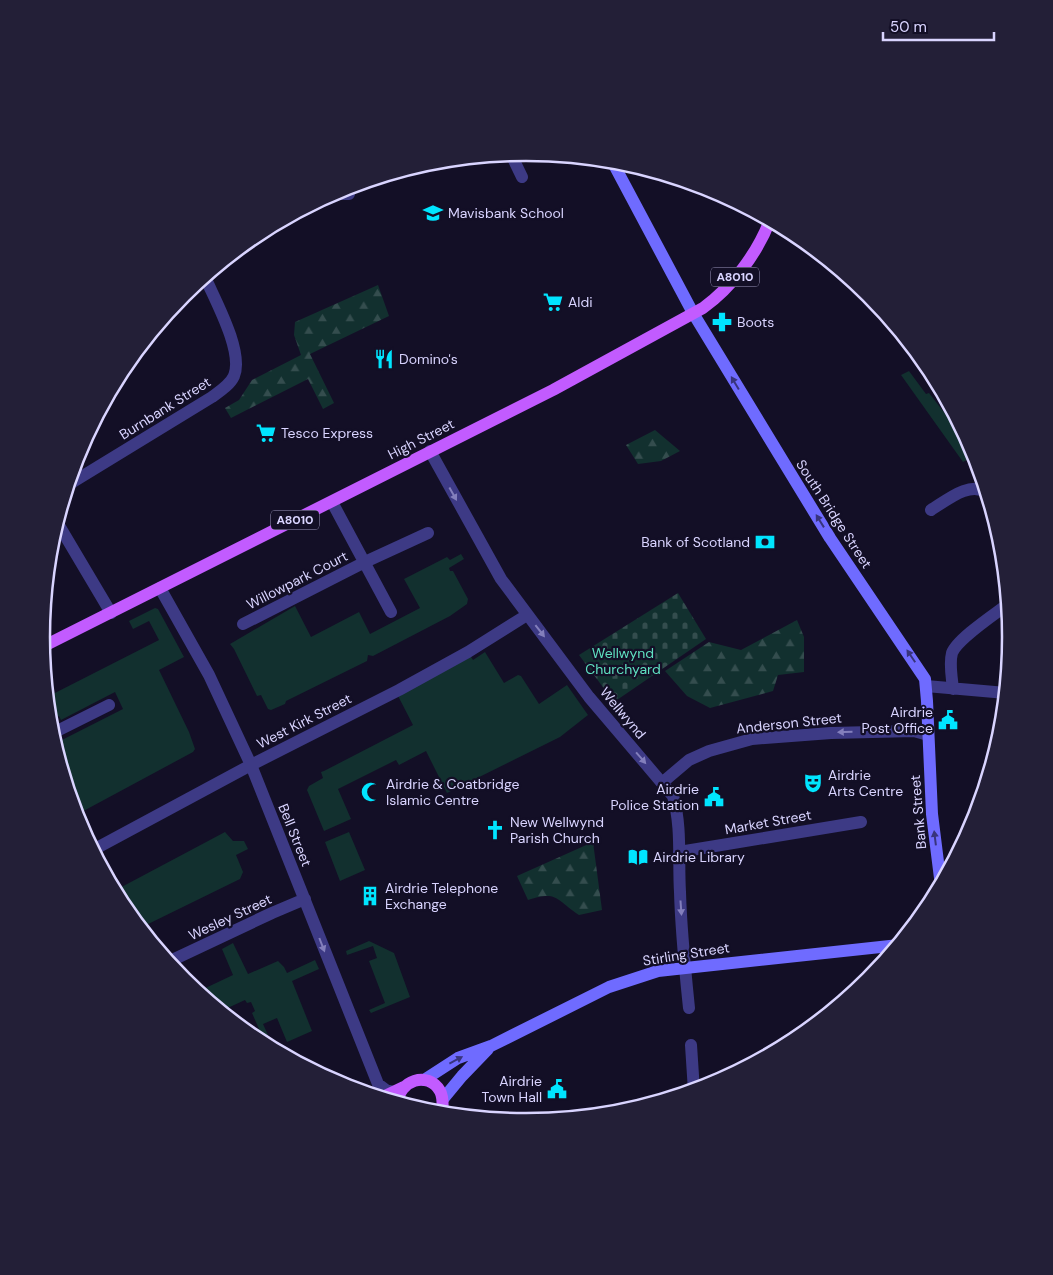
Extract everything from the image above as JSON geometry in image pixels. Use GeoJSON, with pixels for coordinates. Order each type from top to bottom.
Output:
{"type":"FeatureCollection","features":[{"type":"Feature","properties":{"kind":"main road","name":"South Bridge Street"},"geometry":{"type":"LineString","coordinates":[[617,170],[693,313],[830,538],[921,670],[926,686],[928,736]]}},
{"type":"Feature","properties":{"kind":"main road","name":"A8010"},"geometry":{"type":"LineString","coordinates":[[693,313],[716,298],[729,286],[750,257],[767,226]]}},
{"type":"Feature","properties":{"kind":"main road","name":"High Street"},"geometry":{"type":"LineString","coordinates":[[160,588],[577,377],[693,313]]}},
{"type":"Feature","properties":{"kind":"main road","name":"A8010"},"geometry":{"type":"LineString","coordinates":[[50,643],[160,588]]}},
{"type":"Feature","properties":{"kind":"main road","name":"Bank Street"},"geometry":{"type":"LineString","coordinates":[[928,736],[932,814],[940,875]]}},
{"type":"Feature","properties":{"kind":"main road","name":"Stirling Street"},"geometry":{"type":"LineString","coordinates":[[424,1080],[458,1058],[491,1046],[623,981],[658,971],[684,967],[890,946]]}},
{"type":"Feature","properties":{"kind":"main road","name":"Stirling Street"},"geometry":{"type":"LineString","coordinates":[[443,1107],[462,1076],[491,1046]]}},
{"type":"Feature","properties":{"kind":"main road"},"geometry":{"type":"LineString","coordinates":[[398,1094],[410,1082],[424,1080],[436,1086],[441,1092],[442,1106]]}},
{"type":"Feature","properties":{"kind":"street"},"geometry":{"type":"LineString","coordinates":[[515,161],[522,177]]}},
{"type":"Feature","properties":{"kind":"street","name":"Burnbank Street"},"geometry":{"type":"LineString","coordinates":[[77,479],[212,397],[224,388],[234,376],[236,360],[232,339],[208,283]]}},
{"type":"Feature","properties":{"kind":"street","name":"Wellwynd"},"geometry":{"type":"LineString","coordinates":[[430,451],[501,579],[589,697],[673,796],[677,809],[684,967],[689,1008]]}},
{"type":"Feature","properties":{"kind":"street"},"geometry":{"type":"LineString","coordinates":[[931,510],[966,490],[980,491]]}},
{"type":"Feature","properties":{"kind":"street","name":"Willowpark Court"},"geometry":{"type":"LineString","coordinates":[[332,502],[391,612]]}},
{"type":"Feature","properties":{"kind":"street"},"geometry":{"type":"LineString","coordinates":[[62,531],[111,613]]}},
{"type":"Feature","properties":{"kind":"street","name":"Willowpark Court"},"geometry":{"type":"LineString","coordinates":[[243,624],[365,562],[428,533]]}},
{"type":"Feature","properties":{"kind":"street","name":"Bell Street"},"geometry":{"type":"LineString","coordinates":[[160,588],[209,675],[250,765],[378,1084],[386,1090],[398,1094]]}},
{"type":"Feature","properties":{"kind":"street"},"geometry":{"type":"LineString","coordinates":[[953,689],[951,661],[953,651],[961,640],[1002,609]]}},
{"type":"Feature","properties":{"kind":"street","name":"West Kirk Street"},"geometry":{"type":"LineString","coordinates":[[99,847],[250,765],[399,690],[468,652],[527,615]]}},
{"type":"Feature","properties":{"kind":"street"},"geometry":{"type":"LineString","coordinates":[[926,686],[1000,693]]}},
{"type":"Feature","properties":{"kind":"street"},"geometry":{"type":"LineString","coordinates":[[59,730],[109,705]]}},
{"type":"Feature","properties":{"kind":"street","name":"Anderson Street"},"geometry":{"type":"LineString","coordinates":[[663,782],[689,760],[709,751],[752,739],[831,733],[914,730],[928,736]]}},
{"type":"Feature","properties":{"kind":"street","name":"Market Street"},"geometry":{"type":"LineString","coordinates":[[680,852],[861,822]]}},
{"type":"Feature","properties":{"kind":"street","name":"Wesley Street"},"geometry":{"type":"LineString","coordinates":[[175,959],[305,899]]}},
{"type":"Feature","properties":{"kind":"street"},"geometry":{"type":"LineString","coordinates":[[691,1045],[694,1084]]}},
{"type":"Feature","properties":{"kind":"green space"},"geometry":{"type":"Polygon","coordinates":[[[378,285],[389,316],[310,354],[334,403],[323,409],[308,379],[231,418],[225,408],[239,400],[252,380],[301,355],[294,335],[295,322],[378,285]]]}},
{"type":"Feature","properties":{"kind":"green space"},"geometry":{"type":"Polygon","coordinates":[[[909,371],[926,394],[929,393],[951,421],[969,459],[963,462],[901,375],[909,371]]]}},
{"type":"Feature","properties":{"kind":"green space"},"geometry":{"type":"Polygon","coordinates":[[[655,430],[680,451],[661,461],[638,464],[626,445],[655,430]]]}},
{"type":"Feature","properties":{"kind":"green space"},"geometry":{"type":"Polygon","coordinates":[[[461,554],[464,559],[449,568],[450,571],[453,571],[468,599],[467,604],[450,616],[373,656],[368,655],[367,661],[271,710],[268,709],[261,695],[257,696],[230,644],[295,606],[311,637],[359,612],[370,634],[420,608],[404,579],[447,557],[450,560],[461,554]]]}},
{"type":"Feature","properties":{"kind":"green space","name":"Wellwynd Churchyard"},"geometry":{"type":"Polygon","coordinates":[[[678,593],[706,639],[614,702],[579,655],[678,593]]]}},
{"type":"Feature","properties":{"kind":"green space"},"geometry":{"type":"Polygon","coordinates":[[[155,608],[158,609],[184,657],[159,670],[189,732],[195,749],[193,752],[83,811],[75,791],[61,740],[123,709],[115,692],[61,720],[59,716],[57,717],[53,694],[159,640],[149,621],[133,629],[129,621],[155,608]]]}},
{"type":"Feature","properties":{"kind":"green space"},"geometry":{"type":"Polygon","coordinates":[[[797,620],[804,637],[804,672],[778,675],[773,691],[710,708],[687,696],[665,671],[709,642],[741,650],[797,620]]]}},
{"type":"Feature","properties":{"kind":"green space"},"geometry":{"type":"Polygon","coordinates":[[[468,652],[473,660],[485,652],[504,683],[518,675],[521,676],[539,704],[567,685],[588,715],[560,737],[447,793],[426,751],[399,765],[396,760],[338,789],[351,819],[324,831],[307,790],[309,786],[323,778],[321,772],[413,725],[396,692],[468,652]]]}},
{"type":"Feature","properties":{"kind":"green space"},"geometry":{"type":"Polygon","coordinates":[[[225,832],[233,841],[244,841],[248,849],[236,855],[243,872],[240,879],[146,925],[121,887],[225,832]]]}},
{"type":"Feature","properties":{"kind":"green space"},"geometry":{"type":"Polygon","coordinates":[[[349,832],[365,870],[340,881],[325,842],[349,832]]]}},
{"type":"Feature","properties":{"kind":"green space"},"geometry":{"type":"Polygon","coordinates":[[[593,842],[602,910],[579,915],[551,896],[528,900],[517,876],[593,842]]]}},
{"type":"Feature","properties":{"kind":"green space"},"geometry":{"type":"Polygon","coordinates":[[[369,941],[394,953],[410,997],[371,1013],[369,1010],[385,1003],[369,961],[377,958],[373,946],[347,955],[346,951],[369,941]]]}},
{"type":"Feature","properties":{"kind":"green space"},"geometry":{"type":"Polygon","coordinates":[[[233,943],[248,974],[278,961],[287,973],[315,960],[319,969],[292,981],[312,1031],[287,1042],[277,1018],[263,1024],[268,1035],[266,1036],[256,1030],[259,1029],[252,1013],[255,1011],[251,1002],[247,1003],[245,1000],[227,1008],[212,996],[204,988],[233,975],[222,949],[233,943]]]}},
{"type":"Feature","properties":{"kind":"place","name":"Mavisbank School"},"geometry":{"type":"Point","coordinates":[433,213]}},
{"type":"Feature","properties":{"kind":"place","name":"Aldi"},"geometry":{"type":"Point","coordinates":[553,302]}},
{"type":"Feature","properties":{"kind":"place","name":"Boots"},"geometry":{"type":"Point","coordinates":[722,322]}},
{"type":"Feature","properties":{"kind":"place","name":"Domino's"},"geometry":{"type":"Point","coordinates":[384,359]}},
{"type":"Feature","properties":{"kind":"place","name":"Tesco Express"},"geometry":{"type":"Point","coordinates":[266,433]}},
{"type":"Feature","properties":{"kind":"place","name":"Bank of Scotland"},"geometry":{"type":"Point","coordinates":[765,542]}},
{"type":"Feature","properties":{"kind":"place","name":"Airdrie Post Office"},"geometry":{"type":"Point","coordinates":[948,720]}},
{"type":"Feature","properties":{"kind":"place","name":"Airdrie Arts Centre"},"geometry":{"type":"Point","coordinates":[813,783]}},
{"type":"Feature","properties":{"kind":"place","name":"Airdrie & Coatbridge Islamic Centre"},"geometry":{"type":"Point","coordinates":[371,792]}},
{"type":"Feature","properties":{"kind":"place","name":"Airdrie Police Station"},"geometry":{"type":"Point","coordinates":[714,797]}},
{"type":"Feature","properties":{"kind":"place","name":"New Wellwynd Parish Church"},"geometry":{"type":"Point","coordinates":[495,830]}},
{"type":"Feature","properties":{"kind":"place","name":"Airdrie Library"},"geometry":{"type":"Point","coordinates":[638,857]}},
{"type":"Feature","properties":{"kind":"place","name":"Airdrie Telephone Exchange"},"geometry":{"type":"Point","coordinates":[370,896]}},
{"type":"Feature","properties":{"kind":"place","name":"Airdrie Town Hall"},"geometry":{"type":"Point","coordinates":[557,1089]}}]}
